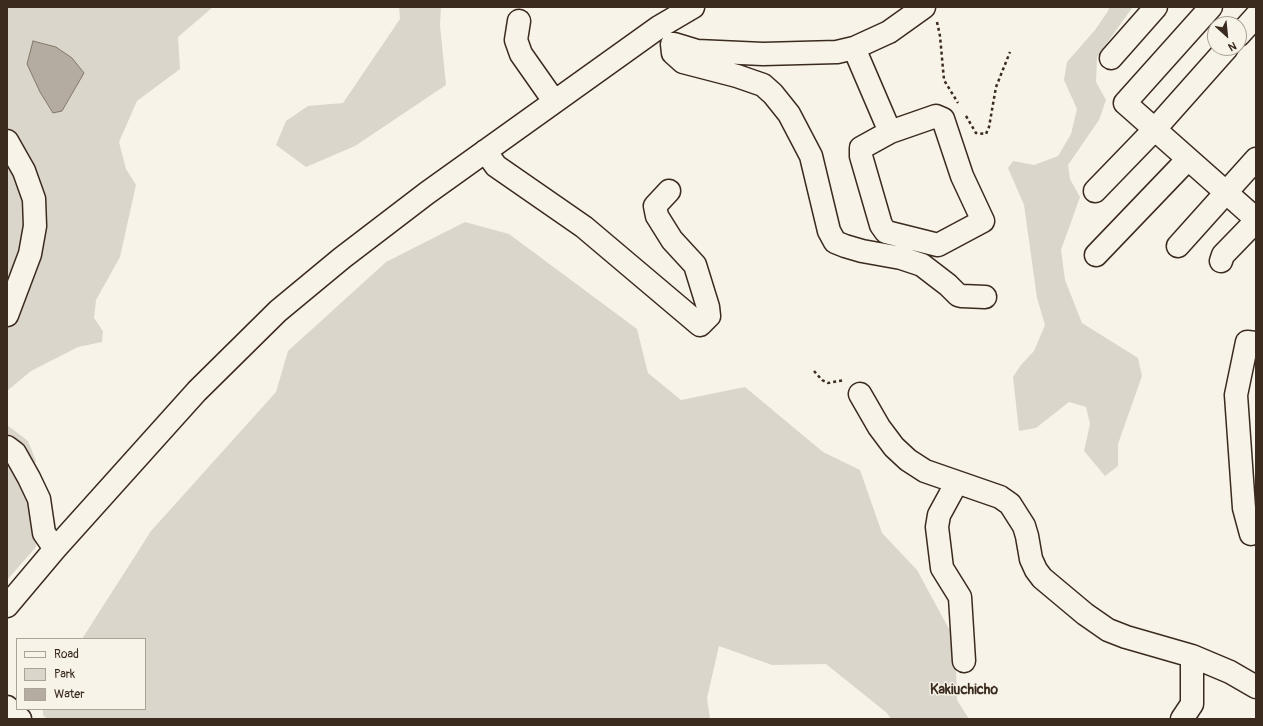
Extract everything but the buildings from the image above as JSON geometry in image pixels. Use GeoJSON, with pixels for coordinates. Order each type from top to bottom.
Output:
{"type":"FeatureCollection","features":[{"type":"Feature","properties":{"kind":"street"},"geometry":{"type":"LineString","coordinates":[[7,606],[55,549],[197,391],[278,311],[342,258],[426,193],[659,27],[693,7]]}},
{"type":"Feature","properties":{"kind":"street"},"geometry":{"type":"LineString","coordinates":[[1111,58],[1156,7]]}},
{"type":"Feature","properties":{"kind":"street"},"geometry":{"type":"LineString","coordinates":[[1211,7],[1125,103],[1256,220],[1223,255],[1221,261]]}},
{"type":"Feature","properties":{"kind":"street"},"geometry":{"type":"LineString","coordinates":[[659,27],[672,44],[697,51],[763,54],[837,52],[854,48],[931,14]]}},
{"type":"Feature","properties":{"kind":"street"},"geometry":{"type":"LineString","coordinates":[[1247,26],[1256,16]]}},
{"type":"Feature","properties":{"kind":"street"},"geometry":{"type":"LineString","coordinates":[[519,20],[516,40],[521,54],[554,101]]}},
{"type":"Feature","properties":{"kind":"street"},"geometry":{"type":"LineString","coordinates":[[672,44],[673,54],[683,62],[737,76],[763,85],[777,99],[789,114],[811,156],[829,231],[835,242],[862,251],[902,258],[922,265],[948,285],[958,295],[985,297]]}},
{"type":"Feature","properties":{"kind":"street"},"geometry":{"type":"LineString","coordinates":[[854,48],[890,132]]}},
{"type":"Feature","properties":{"kind":"street"},"geometry":{"type":"LineString","coordinates":[[1095,191],[1155,129],[1220,56]]}},
{"type":"Feature","properties":{"kind":"street"},"geometry":{"type":"LineString","coordinates":[[936,116],[943,119],[962,176],[983,222],[938,245],[886,232],[881,225],[861,156],[861,148],[890,132],[936,116]]}},
{"type":"Feature","properties":{"kind":"street"},"geometry":{"type":"LineString","coordinates":[[7,141],[24,171],[34,199],[35,226],[30,254],[7,315]]}},
{"type":"Feature","properties":{"kind":"street"},"geometry":{"type":"LineString","coordinates":[[485,151],[496,166],[584,227],[700,325],[709,316],[708,307],[695,265],[672,240],[656,216],[655,206],[669,191]]}},
{"type":"Feature","properties":{"kind":"street"},"geometry":{"type":"LineString","coordinates":[[1096,255],[1188,159]]}},
{"type":"Feature","properties":{"kind":"street"},"geometry":{"type":"LineString","coordinates":[[1178,246],[1256,159]]}},
{"type":"Feature","properties":{"kind":"street"},"geometry":{"type":"LineString","coordinates":[[1251,534],[1244,508],[1236,395],[1247,342],[1256,342]]}},
{"type":"Feature","properties":{"kind":"street"},"geometry":{"type":"LineString","coordinates":[[860,394],[878,427],[894,447],[908,460],[925,470],[1000,497],[1010,504],[1024,526],[1031,559],[1036,570],[1042,578],[1085,614],[1108,630],[1126,637],[1192,656],[1230,672],[1256,687]]}},
{"type":"Feature","properties":{"kind":"street"},"geometry":{"type":"LineString","coordinates":[[7,447],[15,453],[39,499],[44,533],[55,549]]}},
{"type":"Feature","properties":{"kind":"street"},"geometry":{"type":"LineString","coordinates":[[957,482],[939,514],[937,527],[942,568],[960,597],[964,661]]}},
{"type":"Feature","properties":{"kind":"street"},"geometry":{"type":"LineString","coordinates":[[1182,719],[1192,704],[1192,656]]}},
{"type":"Feature","properties":{"kind":"street"},"geometry":{"type":"LineString","coordinates":[[7,707],[20,719]]}},
{"type":"Feature","properties":{"kind":"path"},"geometry":{"type":"LineString","coordinates":[[931,14],[940,36],[944,80],[960,106]]}},
{"type":"Feature","properties":{"kind":"path"},"geometry":{"type":"LineString","coordinates":[[964,113],[976,133],[986,134],[989,127],[996,87],[1010,52]]}},
{"type":"Feature","properties":{"kind":"path"},"geometry":{"type":"LineString","coordinates":[[814,371],[822,380],[828,382],[842,380],[851,382],[860,394]]}},
{"type":"Feature","properties":{"kind":"green space"},"geometry":{"type":"Polygon","coordinates":[[[7,7],[213,7],[178,37],[180,69],[137,101],[119,142],[126,169],[136,185],[120,257],[96,300],[94,318],[103,331],[102,342],[78,347],[31,371],[7,391],[7,7]]]}},
{"type":"Feature","properties":{"kind":"green space"},"geometry":{"type":"Polygon","coordinates":[[[399,7],[441,7],[440,25],[446,85],[355,146],[306,167],[276,145],[286,121],[308,106],[343,103],[400,19],[399,7]]]}},
{"type":"Feature","properties":{"kind":"green space"},"geometry":{"type":"Polygon","coordinates":[[[1109,7],[1132,8],[1097,57],[1096,82],[1106,100],[1099,120],[1068,165],[1070,179],[1080,197],[1061,250],[1065,280],[1082,323],[1138,358],[1142,376],[1118,444],[1118,466],[1105,476],[1084,451],[1090,424],[1086,407],[1069,402],[1036,428],[1019,431],[1013,377],[1021,365],[1034,351],[1045,325],[1037,298],[1024,205],[1008,168],[1013,161],[1034,165],[1058,156],[1071,134],[1077,109],[1064,80],[1067,62],[1095,30],[1108,11],[1109,7]]]}},
{"type":"Feature","properties":{"kind":"green space"},"geometry":{"type":"Polygon","coordinates":[[[465,222],[509,234],[637,329],[648,373],[681,400],[745,387],[823,452],[860,470],[882,533],[917,570],[955,640],[957,700],[969,719],[891,719],[887,713],[826,664],[772,665],[719,646],[707,698],[710,719],[47,719],[43,715],[43,710],[146,710],[146,638],[83,638],[151,531],[276,392],[288,351],[386,262],[465,222]]]}},
{"type":"Feature","properties":{"kind":"green space"},"geometry":{"type":"Polygon","coordinates":[[[7,425],[28,441],[36,461],[24,488],[36,524],[36,547],[7,580],[7,425]]]}},
{"type":"Feature","properties":{"kind":"water"},"geometry":{"type":"Polygon","coordinates":[[[33,41],[56,47],[72,58],[84,73],[62,111],[53,113],[40,92],[27,64],[33,41]]]}},
{"type":"Feature","properties":{"kind":"district","name":"Kakiuchicho"},"geometry":{"type":"Point","coordinates":[964,690]}}]}
